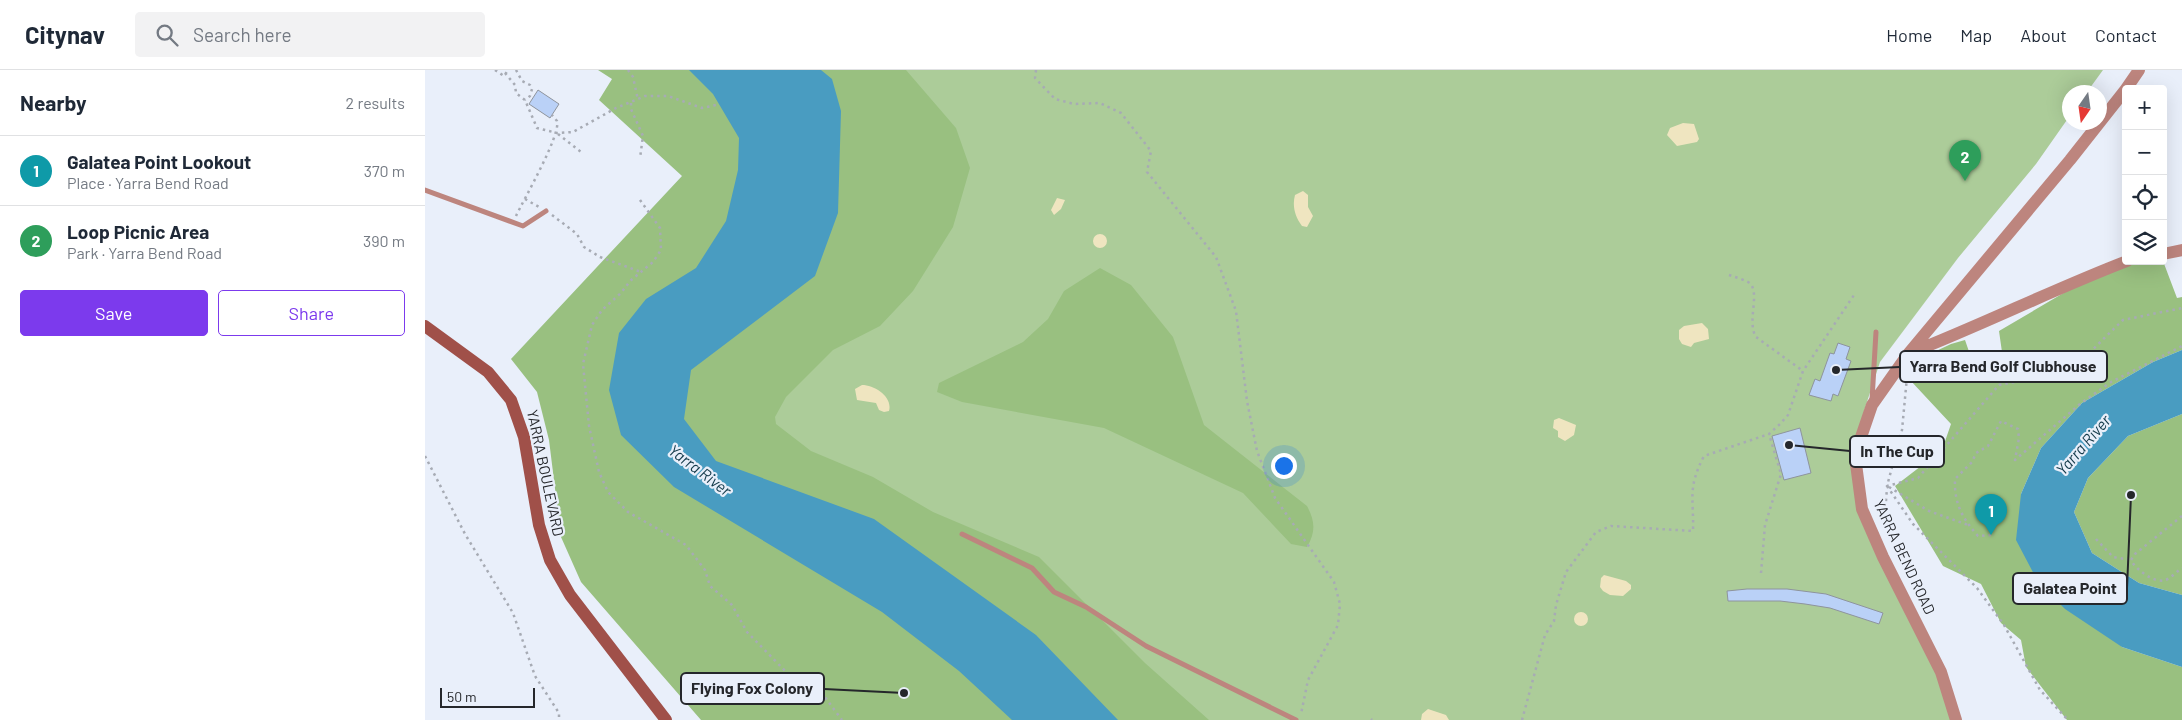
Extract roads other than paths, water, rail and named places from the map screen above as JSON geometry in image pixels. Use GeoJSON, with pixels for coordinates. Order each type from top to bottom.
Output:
{"type":"FeatureCollection","features":[{"type":"Feature","properties":{"kind":"main road","name":"YARRA BOULEVARD"},"geometry":{"type":"LineString","coordinates":[[425,326],[488,372],[511,400],[524,437],[539,525],[550,560],[575,602],[666,720]]}},
{"type":"Feature","properties":{"kind":"street","name":"YARRA BEND ROAD"},"geometry":{"type":"LineString","coordinates":[[2129,85],[2139,70]]}},
{"type":"Feature","properties":{"kind":"street","name":"YARRA BEND ROAD"},"geometry":{"type":"LineString","coordinates":[[1956,720],[1941,672],[1883,557],[1862,509],[1856,464],[1859,443],[1872,405],[1908,354],[2070,160],[2122,94]]}},
{"type":"Feature","properties":{"kind":"street"},"geometry":{"type":"LineString","coordinates":[[2167,253],[2182,250]]}},
{"type":"Feature","properties":{"kind":"street"},"geometry":{"type":"LineString","coordinates":[[1908,354],[1977,327],[2059,288],[2122,263]]}},
{"type":"Feature","properties":{"kind":"lane"},"geometry":{"type":"LineString","coordinates":[[425,190],[523,226],[546,211]]}},
{"type":"Feature","properties":{"kind":"lane"},"geometry":{"type":"LineString","coordinates":[[1872,405],[1872,370],[1877,344],[1876,332]]}},
{"type":"Feature","properties":{"kind":"lane"},"geometry":{"type":"LineString","coordinates":[[963,534],[1032,568],[1055,592],[1086,607],[1146,646],[1298,720]]}},
{"type":"Feature","properties":{"kind":"water","name":"Yarra River"},"geometry":{"type":"Polygon","coordinates":[[[689,70],[821,70],[832,79],[841,111],[838,213],[815,276],[691,370],[684,419],[716,461],[874,519],[1036,635],[1118,720],[1012,720],[959,671],[882,612],[674,487],[621,435],[609,390],[619,333],[646,299],[696,268],[726,221],[738,170],[739,138],[713,94],[689,70]]]}},
{"type":"Feature","properties":{"kind":"water","name":"Yarra River"},"geometry":{"type":"Polygon","coordinates":[[[2182,350],[2182,414],[2128,436],[2088,478],[2074,512],[2092,553],[2139,583],[2182,595],[2182,667],[2122,647],[2065,609],[2038,582],[2016,540],[2021,494],[2041,448],[2082,403],[2153,362],[2182,350]]]}},
{"type":"Feature","properties":{"kind":"place","name":"Loop Picnic Area"},"geometry":{"type":"Point","coordinates":[1965,181]}},
{"type":"Feature","properties":{"kind":"place","name":"Yarra Bend Golf Clubhouse"},"geometry":{"type":"Point","coordinates":[1836,370]}},
{"type":"Feature","properties":{"kind":"place","name":"In The Cup"},"geometry":{"type":"Point","coordinates":[1789,445]}},
{"type":"Feature","properties":{"kind":"place","name":"Galatea Point"},"geometry":{"type":"Point","coordinates":[2131,495]}},
{"type":"Feature","properties":{"kind":"place","name":"Galatea Point Lookout"},"geometry":{"type":"Point","coordinates":[1991,535]}},
{"type":"Feature","properties":{"kind":"place","name":"Flying Fox Colony"},"geometry":{"type":"Point","coordinates":[904,693]}}]}
